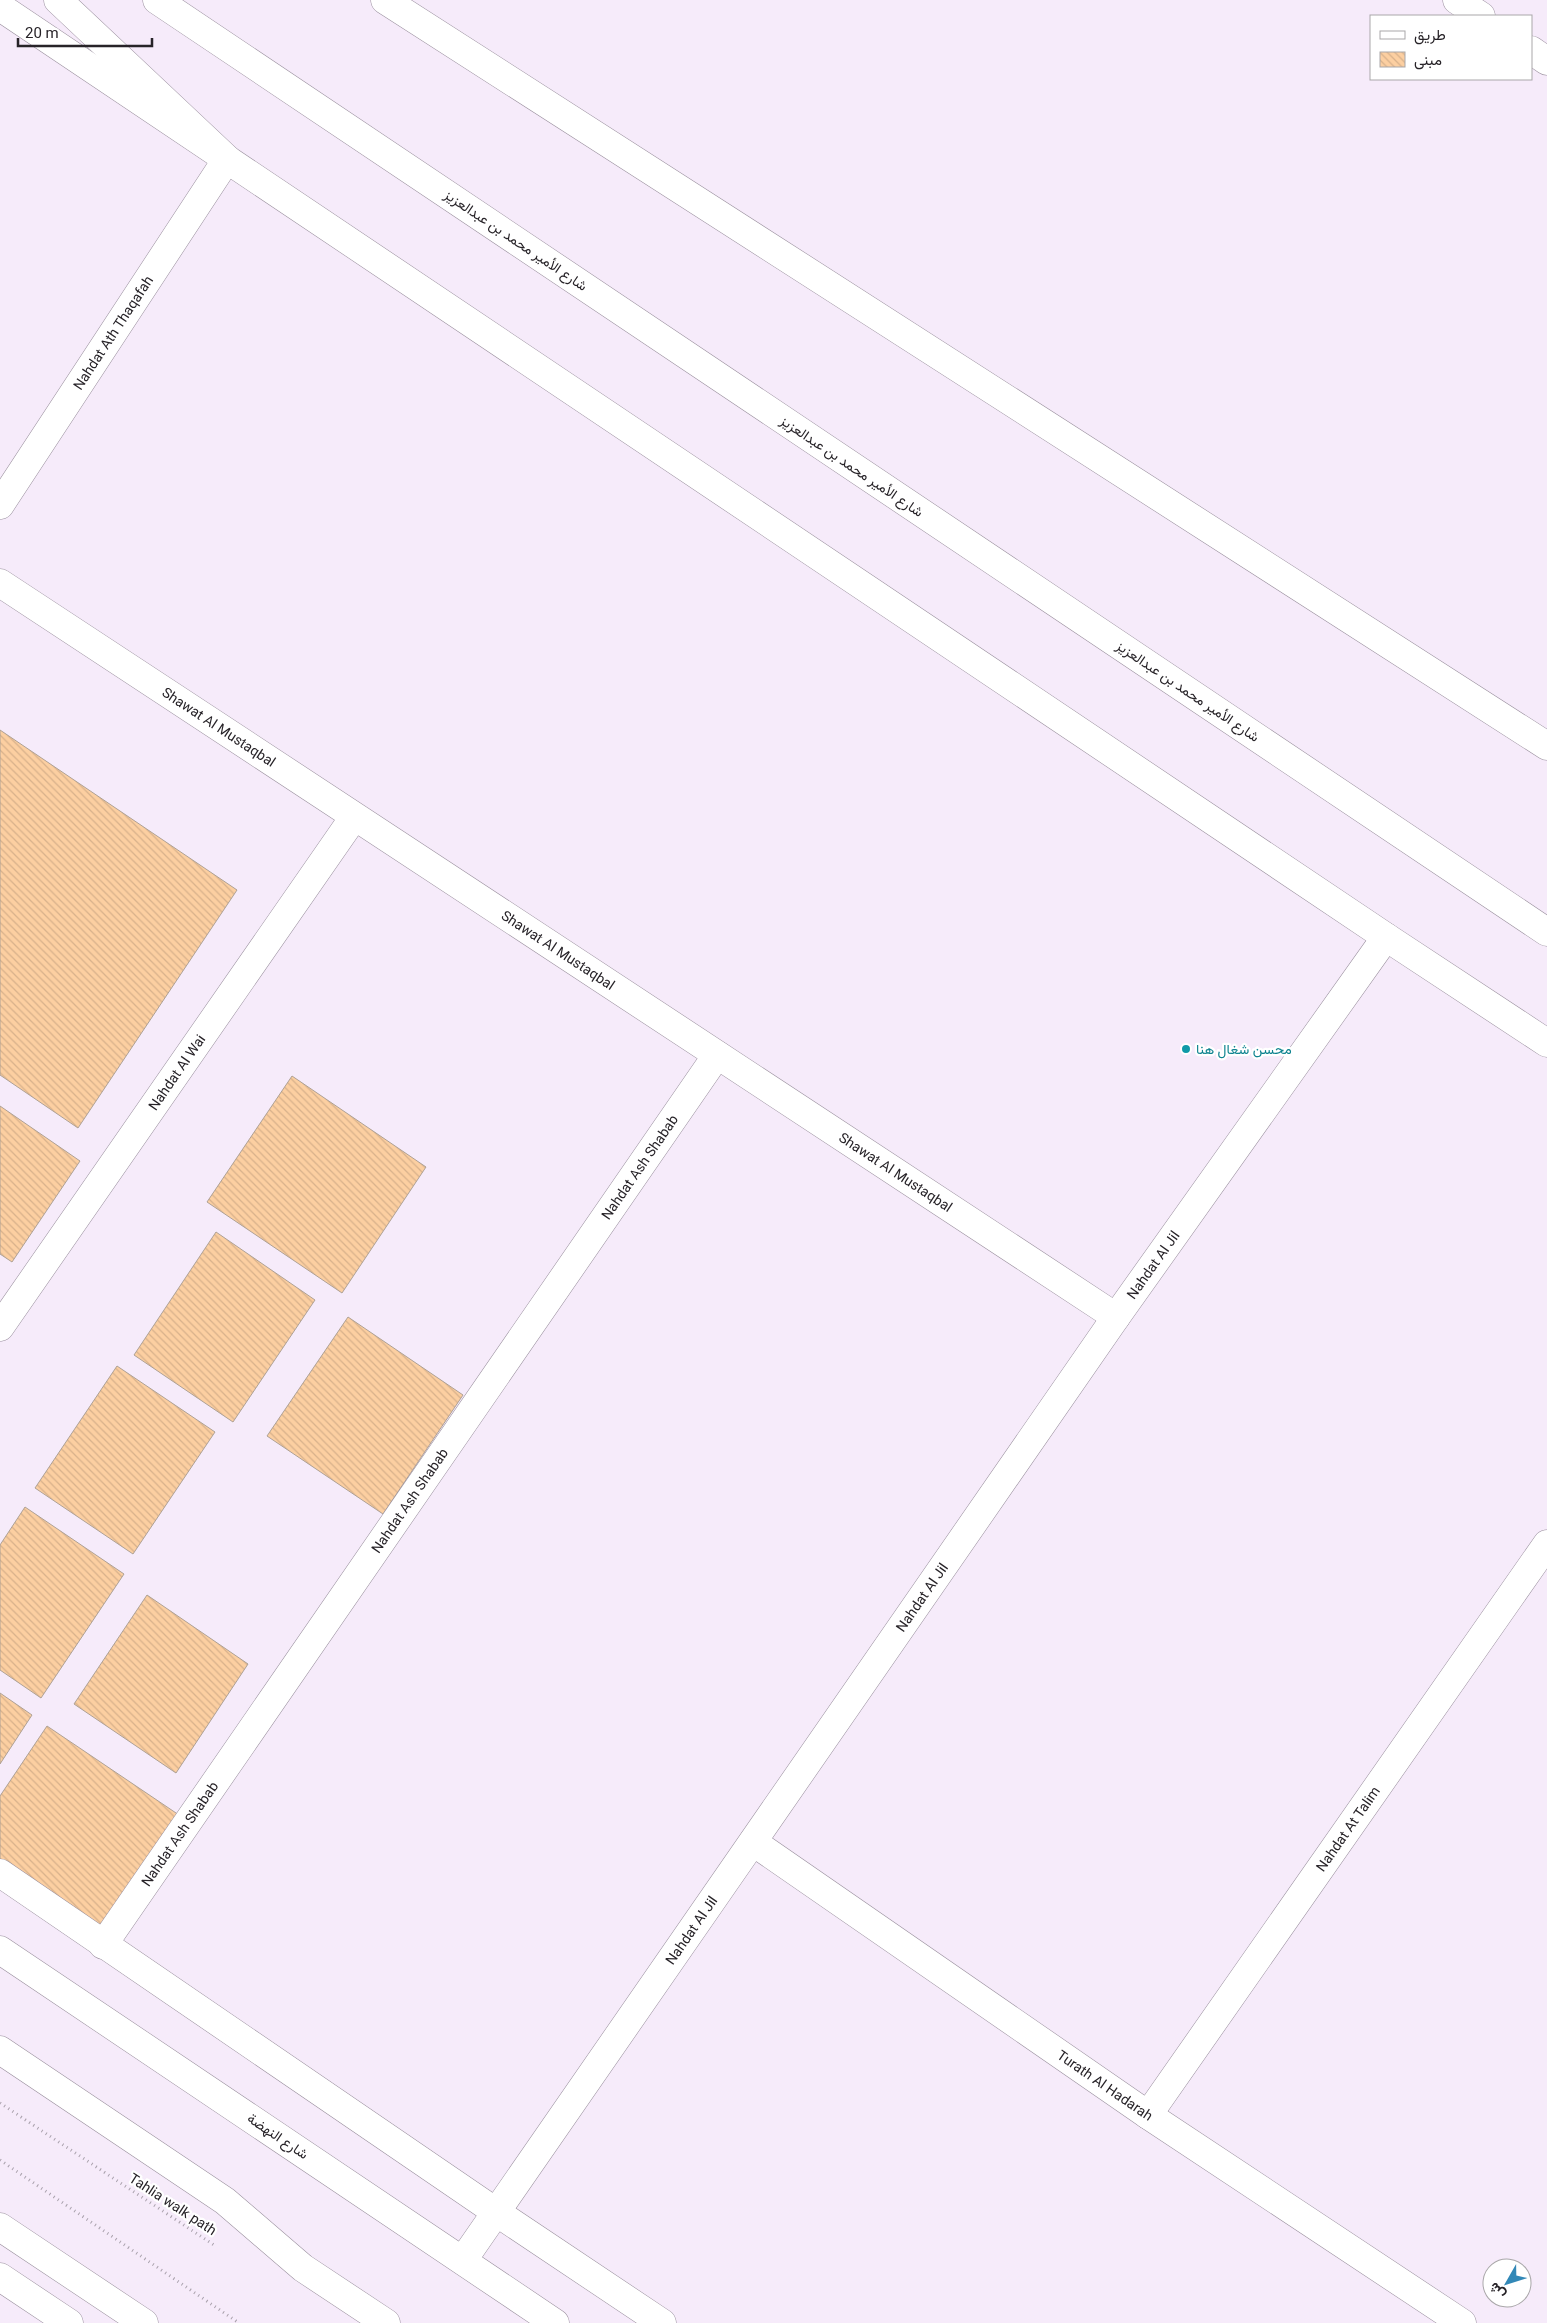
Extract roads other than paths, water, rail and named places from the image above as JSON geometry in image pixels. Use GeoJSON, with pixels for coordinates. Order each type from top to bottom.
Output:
{"type":"FeatureCollection","features":[{"type":"Feature","properties":{"kind":"street"},"geometry":{"type":"LineString","coordinates":[[58,0],[227,160]]}},
{"type":"Feature","properties":{"kind":"street","name":"شارع الأمير محمد بن عبدالعزيز"},"geometry":{"type":"LineString","coordinates":[[157,0],[1547,932]]}},
{"type":"Feature","properties":{"kind":"street"},"geometry":{"type":"LineString","coordinates":[[385,0],[1547,746]]}},
{"type":"Feature","properties":{"kind":"street"},"geometry":{"type":"LineString","coordinates":[[1457,0],[1480,15]]}},
{"type":"Feature","properties":{"kind":"street"},"geometry":{"type":"LineString","coordinates":[[0,8],[1386,937],[1547,1042]]}},
{"type":"Feature","properties":{"kind":"street"},"geometry":{"type":"LineString","coordinates":[[1532,51],[1547,61]]}},
{"type":"Feature","properties":{"kind":"street","name":"Nahdat Ath Thaqafah"},"geometry":{"type":"LineString","coordinates":[[0,505],[227,160]]}},
{"type":"Feature","properties":{"kind":"street","name":"Shawat Al Mustaqbal"},"geometry":{"type":"LineString","coordinates":[[0,583],[1116,1317]]}},
{"type":"Feature","properties":{"kind":"street","name":"Nahdat Al Wai"},"geometry":{"type":"LineString","coordinates":[[0,1327],[354,817]]}},
{"type":"Feature","properties":{"kind":"street","name":"Nahdat Al Jil"},"geometry":{"type":"LineString","coordinates":[[463,2260],[1116,1317],[1386,937]]}},
{"type":"Feature","properties":{"kind":"street","name":"Nahdat Ash Shabab"},"geometry":{"type":"LineString","coordinates":[[103,1945],[717,1055]]}},
{"type":"Feature","properties":{"kind":"street","name":"Nahdat At Talim"},"geometry":{"type":"LineString","coordinates":[[1148,2115],[1547,1544]]}},
{"type":"Feature","properties":{"kind":"street","name":"Turath Al Hadarah"},"geometry":{"type":"LineString","coordinates":[[753,1842],[1148,2115],[1462,2323]]}},
{"type":"Feature","properties":{"kind":"street"},"geometry":{"type":"LineString","coordinates":[[0,1873],[103,1945],[662,2323]]}},
{"type":"Feature","properties":{"kind":"street","name":"شارع النهضة"},"geometry":{"type":"LineString","coordinates":[[0,1950],[555,2323]]}},
{"type":"Feature","properties":{"kind":"street"},"geometry":{"type":"LineString","coordinates":[[0,2050],[225,2201],[303,2268],[386,2323]]}},
{"type":"Feature","properties":{"kind":"street"},"geometry":{"type":"LineString","coordinates":[[0,2227],[144,2323]]}},
{"type":"Feature","properties":{"kind":"street"},"geometry":{"type":"LineString","coordinates":[[0,2277],[69,2323]]}},
{"type":"Feature","properties":{"kind":"place","name":"محسن شغال هنا"},"geometry":{"type":"Point","coordinates":[1186,1049]}}]}
